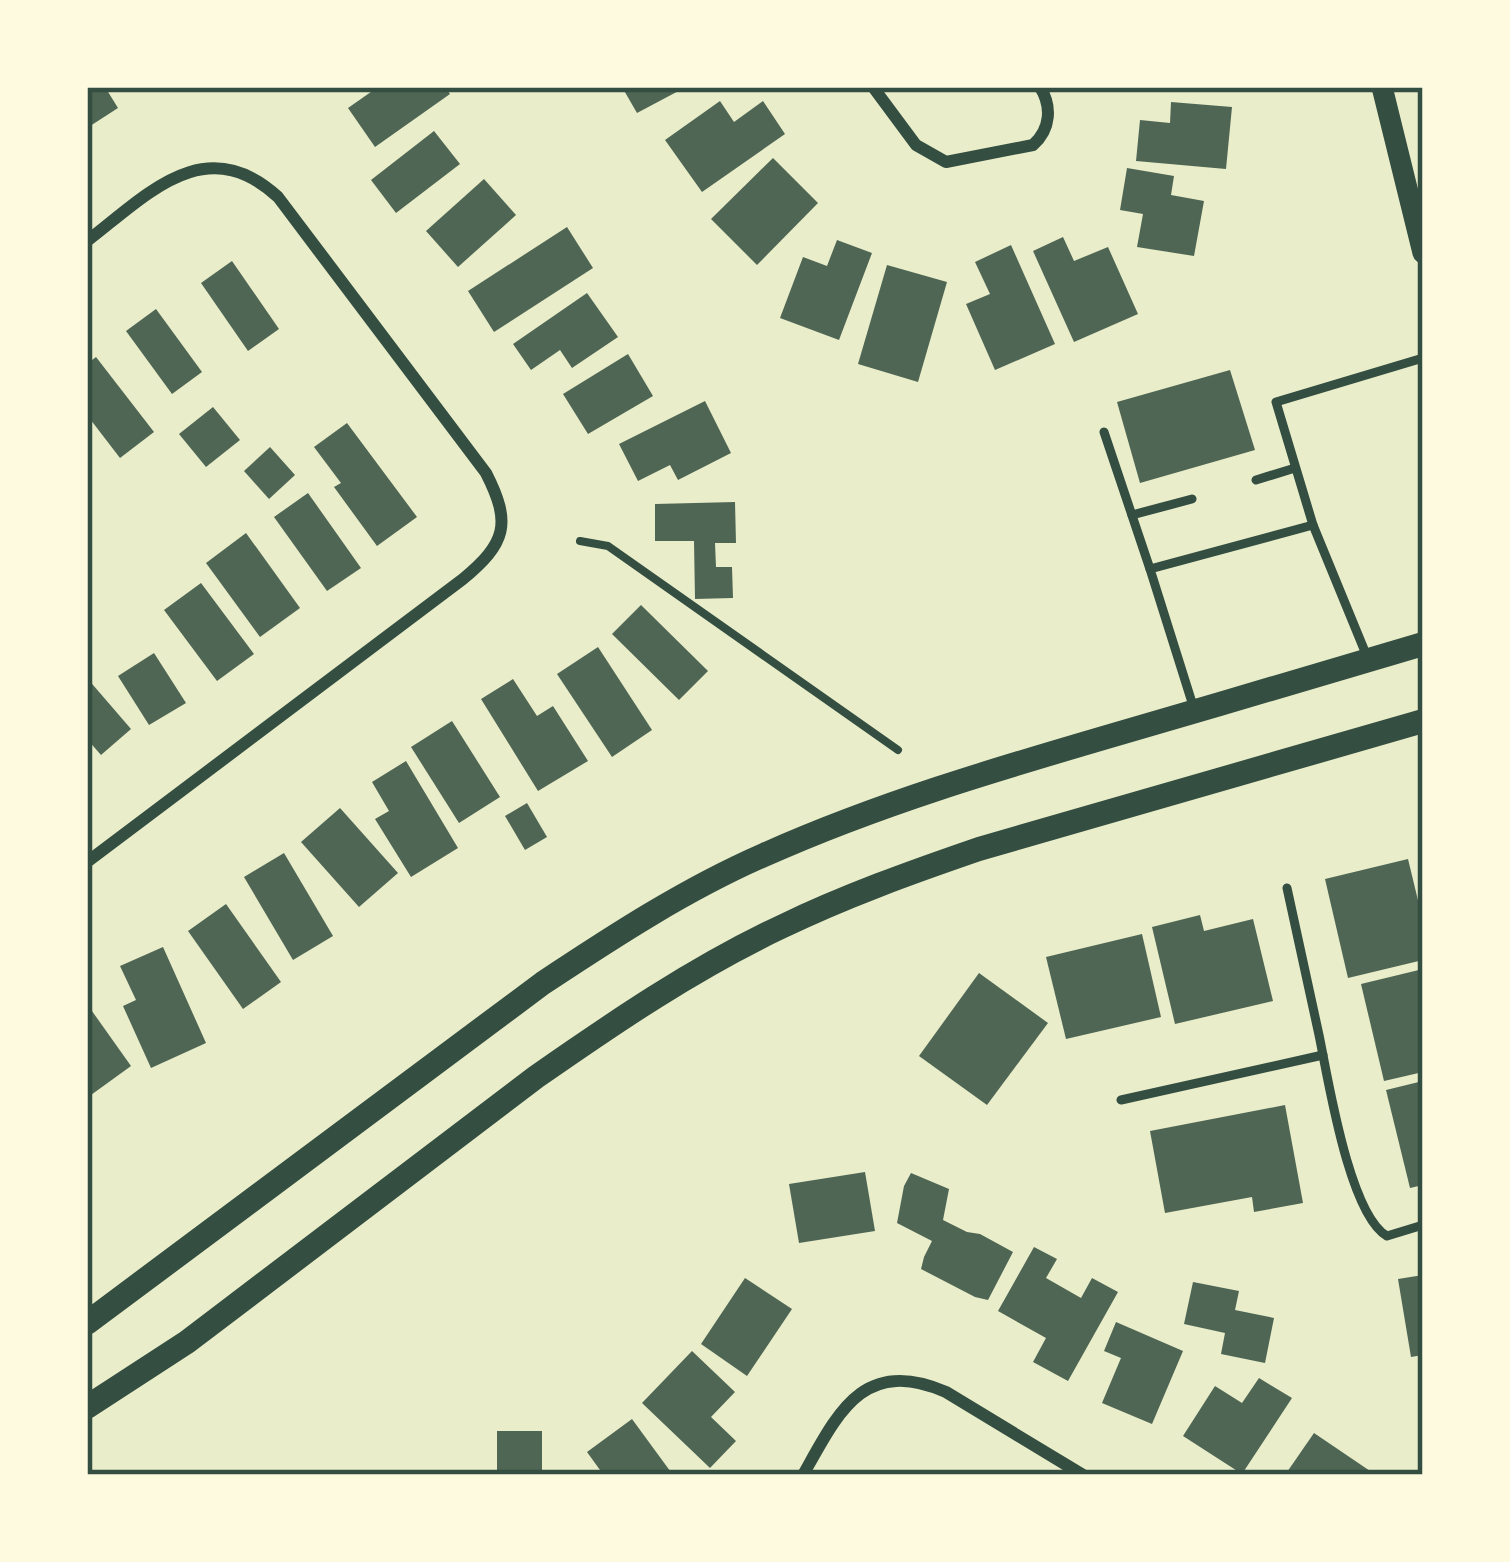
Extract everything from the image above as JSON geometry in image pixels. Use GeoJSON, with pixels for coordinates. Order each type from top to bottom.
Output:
{"type":"FeatureCollection","features":[{"type":"Feature","properties":{"kind":"main road"},"geometry":{"type":"LineString","coordinates":[[87,1324],[544,983],[689,892],[760,856],[954,782],[1423,644]]}},
{"type":"Feature","properties":{"kind":"main road"},"geometry":{"type":"LineString","coordinates":[[87,1407],[188,1342],[573,1051],[656,996],[761,936],[854,895],[979,849],[1423,722]]}},
{"type":"Feature","properties":{"kind":"street"},"geometry":{"type":"LineString","coordinates":[[873,87],[916,146],[946,162],[1033,145],[1042,137],[1049,111],[1040,87]]}},
{"type":"Feature","properties":{"kind":"street"},"geometry":{"type":"LineString","coordinates":[[1382,87],[1423,253]]}},
{"type":"Feature","properties":{"kind":"street"},"geometry":{"type":"LineString","coordinates":[[87,241],[151,192],[187,173],[219,167],[252,177],[278,197],[486,473],[503,524],[487,560],[464,580],[87,862]]}},
{"type":"Feature","properties":{"kind":"street"},"geometry":{"type":"LineString","coordinates":[[803,1475],[835,1419],[852,1400],[889,1380],[928,1384],[946,1392],[1083,1475]]}},
{"type":"Feature","properties":{"kind":"lane"},"geometry":{"type":"LineString","coordinates":[[1369,660],[1313,525],[1276,402],[1423,358]]}},
{"type":"Feature","properties":{"kind":"lane"},"geometry":{"type":"LineString","coordinates":[[1104,432],[1195,712]]}},
{"type":"Feature","properties":{"kind":"lane"},"geometry":{"type":"LineString","coordinates":[[1256,480],[1295,468]]}},
{"type":"Feature","properties":{"kind":"lane"},"geometry":{"type":"LineString","coordinates":[[1132,515],[1192,499]]}},
{"type":"Feature","properties":{"kind":"lane"},"geometry":{"type":"LineString","coordinates":[[1150,569],[1313,525]]}},
{"type":"Feature","properties":{"kind":"lane"},"geometry":{"type":"LineString","coordinates":[[1287,888],[1338,1133],[1365,1207],[1379,1231],[1388,1236],[1423,1225]]}},
{"type":"Feature","properties":{"kind":"lane"},"geometry":{"type":"LineString","coordinates":[[1121,1100],[1323,1055]]}},
{"type":"Feature","properties":{"kind":"path"},"geometry":{"type":"LineString","coordinates":[[580,541],[608,546],[898,751]]}},
{"type":"Feature","properties":{"kind":"building"},"geometry":{"type":"Polygon","coordinates":[[[87,87],[105,87],[118,108],[87,128],[87,87]]]}},
{"type":"Feature","properties":{"kind":"building"},"geometry":{"type":"Polygon","coordinates":[[[378,87],[445,87],[450,94],[375,147],[348,108],[378,87]]]}},
{"type":"Feature","properties":{"kind":"building"},"geometry":{"type":"Polygon","coordinates":[[[622,87],[686,87],[637,113],[622,87]]]}},
{"type":"Feature","properties":{"kind":"building"},"geometry":{"type":"Polygon","coordinates":[[[720,101],[734,122],[763,101],[785,134],[702,192],[665,140],[720,101]]]}},
{"type":"Feature","properties":{"kind":"building"},"geometry":{"type":"Polygon","coordinates":[[[1171,102],[1232,107],[1226,169],[1136,161],[1140,120],[1170,123],[1171,102]]]}},
{"type":"Feature","properties":{"kind":"building"},"geometry":{"type":"Polygon","coordinates":[[[434,131],[460,164],[396,213],[371,180],[434,131]]]}},
{"type":"Feature","properties":{"kind":"building"},"geometry":{"type":"Polygon","coordinates":[[[773,158],[818,203],[757,265],[711,219],[773,158]]]}},
{"type":"Feature","properties":{"kind":"building"},"geometry":{"type":"Polygon","coordinates":[[[1127,168],[1174,176],[1171,195],[1204,201],[1194,256],[1137,247],[1143,214],[1120,210],[1127,168]]]}},
{"type":"Feature","properties":{"kind":"building"},"geometry":{"type":"Polygon","coordinates":[[[484,179],[516,215],[458,267],[426,231],[484,179]]]}},
{"type":"Feature","properties":{"kind":"building"},"geometry":{"type":"Polygon","coordinates":[[[567,227],[593,268],[494,332],[468,291],[567,227]]]}},
{"type":"Feature","properties":{"kind":"building"},"geometry":{"type":"Polygon","coordinates":[[[1063,237],[1074,261],[1108,247],[1138,314],[1074,342],[1033,251],[1063,237]]]}},
{"type":"Feature","properties":{"kind":"building"},"geometry":{"type":"Polygon","coordinates":[[[837,240],[872,253],[839,340],[780,318],[803,257],[827,266],[837,240]]]}},
{"type":"Feature","properties":{"kind":"building"},"geometry":{"type":"Polygon","coordinates":[[[1011,245],[1055,344],[995,370],[966,304],[990,294],[975,262],[1011,245]]]}},
{"type":"Feature","properties":{"kind":"building"},"geometry":{"type":"Polygon","coordinates":[[[232,261],[279,329],[248,351],[201,283],[232,261]]]}},
{"type":"Feature","properties":{"kind":"building"},"geometry":{"type":"Polygon","coordinates":[[[887,265],[947,282],[918,382],[858,364],[887,265]]]}},
{"type":"Feature","properties":{"kind":"building"},"geometry":{"type":"Polygon","coordinates":[[[587,293],[618,337],[572,368],[560,350],[531,370],[513,344],[587,293]]]}},
{"type":"Feature","properties":{"kind":"building"},"geometry":{"type":"Polygon","coordinates":[[[156,309],[202,372],[172,394],[126,331],[156,309]]]}},
{"type":"Feature","properties":{"kind":"building"},"geometry":{"type":"Polygon","coordinates":[[[628,354],[653,396],[588,434],[563,394],[628,354]]]}},
{"type":"Feature","properties":{"kind":"building"},"geometry":{"type":"Polygon","coordinates":[[[96,357],[154,432],[120,458],[87,415],[87,364],[96,357]]]}},
{"type":"Feature","properties":{"kind":"building"},"geometry":{"type":"Polygon","coordinates":[[[1230,370],[1255,450],[1140,483],[1117,402],[1230,370]]]}},
{"type":"Feature","properties":{"kind":"building"},"geometry":{"type":"Polygon","coordinates":[[[705,401],[731,453],[678,480],[670,465],[638,481],[619,444],[705,401]]]}},
{"type":"Feature","properties":{"kind":"building"},"geometry":{"type":"Polygon","coordinates":[[[213,407],[240,440],[206,467],[179,434],[213,407]]]}},
{"type":"Feature","properties":{"kind":"building"},"geometry":{"type":"Polygon","coordinates":[[[347,423],[417,517],[377,546],[334,487],[341,483],[314,447],[347,423]]]}},
{"type":"Feature","properties":{"kind":"building"},"geometry":{"type":"Polygon","coordinates":[[[270,447],[295,475],[269,499],[244,471],[270,447]]]}},
{"type":"Feature","properties":{"kind":"building"},"geometry":{"type":"Polygon","coordinates":[[[308,493],[361,568],[327,591],[274,517],[308,493]]]}},
{"type":"Feature","properties":{"kind":"building"},"geometry":{"type":"Polygon","coordinates":[[[735,502],[736,543],[715,543],[716,567],[732,567],[733,598],[695,599],[694,541],[655,541],[655,504],[735,502]]]}},
{"type":"Feature","properties":{"kind":"building"},"geometry":{"type":"Polygon","coordinates":[[[246,533],[300,608],[260,637],[206,563],[246,533]]]}},
{"type":"Feature","properties":{"kind":"building"},"geometry":{"type":"Polygon","coordinates":[[[201,583],[254,654],[217,681],[164,610],[201,583]]]}},
{"type":"Feature","properties":{"kind":"building"},"geometry":{"type":"Polygon","coordinates":[[[641,605],[708,671],[679,700],[612,634],[641,605]]]}},
{"type":"Feature","properties":{"kind":"building"},"geometry":{"type":"Polygon","coordinates":[[[598,647],[652,730],[612,757],[557,674],[598,647]]]}},
{"type":"Feature","properties":{"kind":"building"},"geometry":{"type":"Polygon","coordinates":[[[154,653],[186,703],[149,725],[118,676],[154,653]]]}},
{"type":"Feature","properties":{"kind":"building"},"geometry":{"type":"Polygon","coordinates":[[[87,678],[131,729],[101,755],[87,739],[87,678]]]}},
{"type":"Feature","properties":{"kind":"building"},"geometry":{"type":"Polygon","coordinates":[[[513,679],[537,716],[553,706],[588,761],[538,791],[481,699],[513,679]]]}},
{"type":"Feature","properties":{"kind":"building"},"geometry":{"type":"Polygon","coordinates":[[[452,721],[500,797],[459,823],[411,747],[452,721]]]}},
{"type":"Feature","properties":{"kind":"building"},"geometry":{"type":"Polygon","coordinates":[[[406,761],[458,848],[411,877],[375,819],[389,811],[372,782],[406,761]]]}},
{"type":"Feature","properties":{"kind":"building"},"geometry":{"type":"Polygon","coordinates":[[[527,803],[547,837],[525,850],[505,816],[527,803]]]}},
{"type":"Feature","properties":{"kind":"building"},"geometry":{"type":"Polygon","coordinates":[[[340,808],[398,873],[359,907],[301,842],[340,808]]]}},
{"type":"Feature","properties":{"kind":"building"},"geometry":{"type":"Polygon","coordinates":[[[284,853],[333,936],[293,960],[244,877],[284,853]]]}},
{"type":"Feature","properties":{"kind":"building"},"geometry":{"type":"Polygon","coordinates":[[[1408,859],[1423,921],[1423,960],[1348,978],[1325,879],[1408,859]]]}},
{"type":"Feature","properties":{"kind":"building"},"geometry":{"type":"Polygon","coordinates":[[[226,904],[281,982],[243,1009],[188,931],[226,904]]]}},
{"type":"Feature","properties":{"kind":"building"},"geometry":{"type":"Polygon","coordinates":[[[1200,915],[1204,931],[1253,919],[1273,1001],[1175,1024],[1152,927],[1200,915]]]}},
{"type":"Feature","properties":{"kind":"building"},"geometry":{"type":"Polygon","coordinates":[[[1142,934],[1161,1017],[1066,1039],[1046,957],[1142,934]]]}},
{"type":"Feature","properties":{"kind":"building"},"geometry":{"type":"Polygon","coordinates":[[[163,947],[206,1043],[151,1068],[123,1006],[136,1000],[120,966],[163,947]]]}},
{"type":"Feature","properties":{"kind":"building"},"geometry":{"type":"Polygon","coordinates":[[[1423,969],[1423,1072],[1384,1081],[1361,984],[1423,969]]]}},
{"type":"Feature","properties":{"kind":"building"},"geometry":{"type":"Polygon","coordinates":[[[979,973],[1048,1023],[987,1105],[919,1056],[979,973]]]}},
{"type":"Feature","properties":{"kind":"building"},"geometry":{"type":"Polygon","coordinates":[[[87,1004],[131,1066],[91,1095],[87,1090],[87,1004]]]}},
{"type":"Feature","properties":{"kind":"building"},"geometry":{"type":"Polygon","coordinates":[[[1423,1081],[1423,1185],[1410,1188],[1386,1090],[1423,1081]]]}},
{"type":"Feature","properties":{"kind":"building"},"geometry":{"type":"Polygon","coordinates":[[[1285,1105],[1303,1203],[1254,1212],[1252,1197],[1165,1213],[1150,1131],[1285,1105]]]}},
{"type":"Feature","properties":{"kind":"building"},"geometry":{"type":"Polygon","coordinates":[[[865,1172],[875,1231],[799,1243],[789,1184],[865,1172]]]}},
{"type":"Feature","properties":{"kind":"building"},"geometry":{"type":"Polygon","coordinates":[[[911,1173],[949,1189],[943,1220],[1013,1252],[988,1300],[921,1269],[932,1241],[897,1223],[911,1173]]]}},
{"type":"Feature","properties":{"kind":"building"},"geometry":{"type":"Polygon","coordinates":[[[1034,1247],[1057,1259],[1046,1278],[1081,1298],[1092,1278],[1118,1292],[1068,1381],[1033,1362],[1046,1338],[998,1311],[1034,1247]]]}},
{"type":"Feature","properties":{"kind":"building"},"geometry":{"type":"Polygon","coordinates":[[[1423,1275],[1423,1355],[1411,1357],[1398,1279],[1423,1275]]]}},
{"type":"Feature","properties":{"kind":"building"},"geometry":{"type":"Polygon","coordinates":[[[745,1278],[792,1309],[747,1376],[701,1344],[745,1278]]]}},
{"type":"Feature","properties":{"kind":"building"},"geometry":{"type":"Polygon","coordinates":[[[1193,1282],[1239,1291],[1235,1310],[1274,1318],[1265,1363],[1221,1354],[1225,1333],[1184,1324],[1193,1282]]]}},
{"type":"Feature","properties":{"kind":"building"},"geometry":{"type":"Polygon","coordinates":[[[1116,1322],[1183,1351],[1152,1424],[1102,1403],[1121,1358],[1104,1351],[1116,1322]]]}},
{"type":"Feature","properties":{"kind":"building"},"geometry":{"type":"Polygon","coordinates":[[[692,1351],[735,1392],[711,1417],[736,1441],[710,1468],[642,1403],[692,1351]]]}},
{"type":"Feature","properties":{"kind":"building"},"geometry":{"type":"Polygon","coordinates":[[[1259,1378],[1292,1398],[1242,1474],[1183,1436],[1215,1386],[1242,1403],[1259,1378]]]}},
{"type":"Feature","properties":{"kind":"building"},"geometry":{"type":"Polygon","coordinates":[[[632,1419],[673,1475],[593,1475],[600,1470],[587,1452],[632,1419]]]}},
{"type":"Feature","properties":{"kind":"building"},"geometry":{"type":"Polygon","coordinates":[[[497,1431],[542,1431],[542,1475],[497,1475],[497,1431]]]}},
{"type":"Feature","properties":{"kind":"building"},"geometry":{"type":"Polygon","coordinates":[[[1314,1433],[1376,1475],[1285,1475],[1314,1433]]]}}]}
